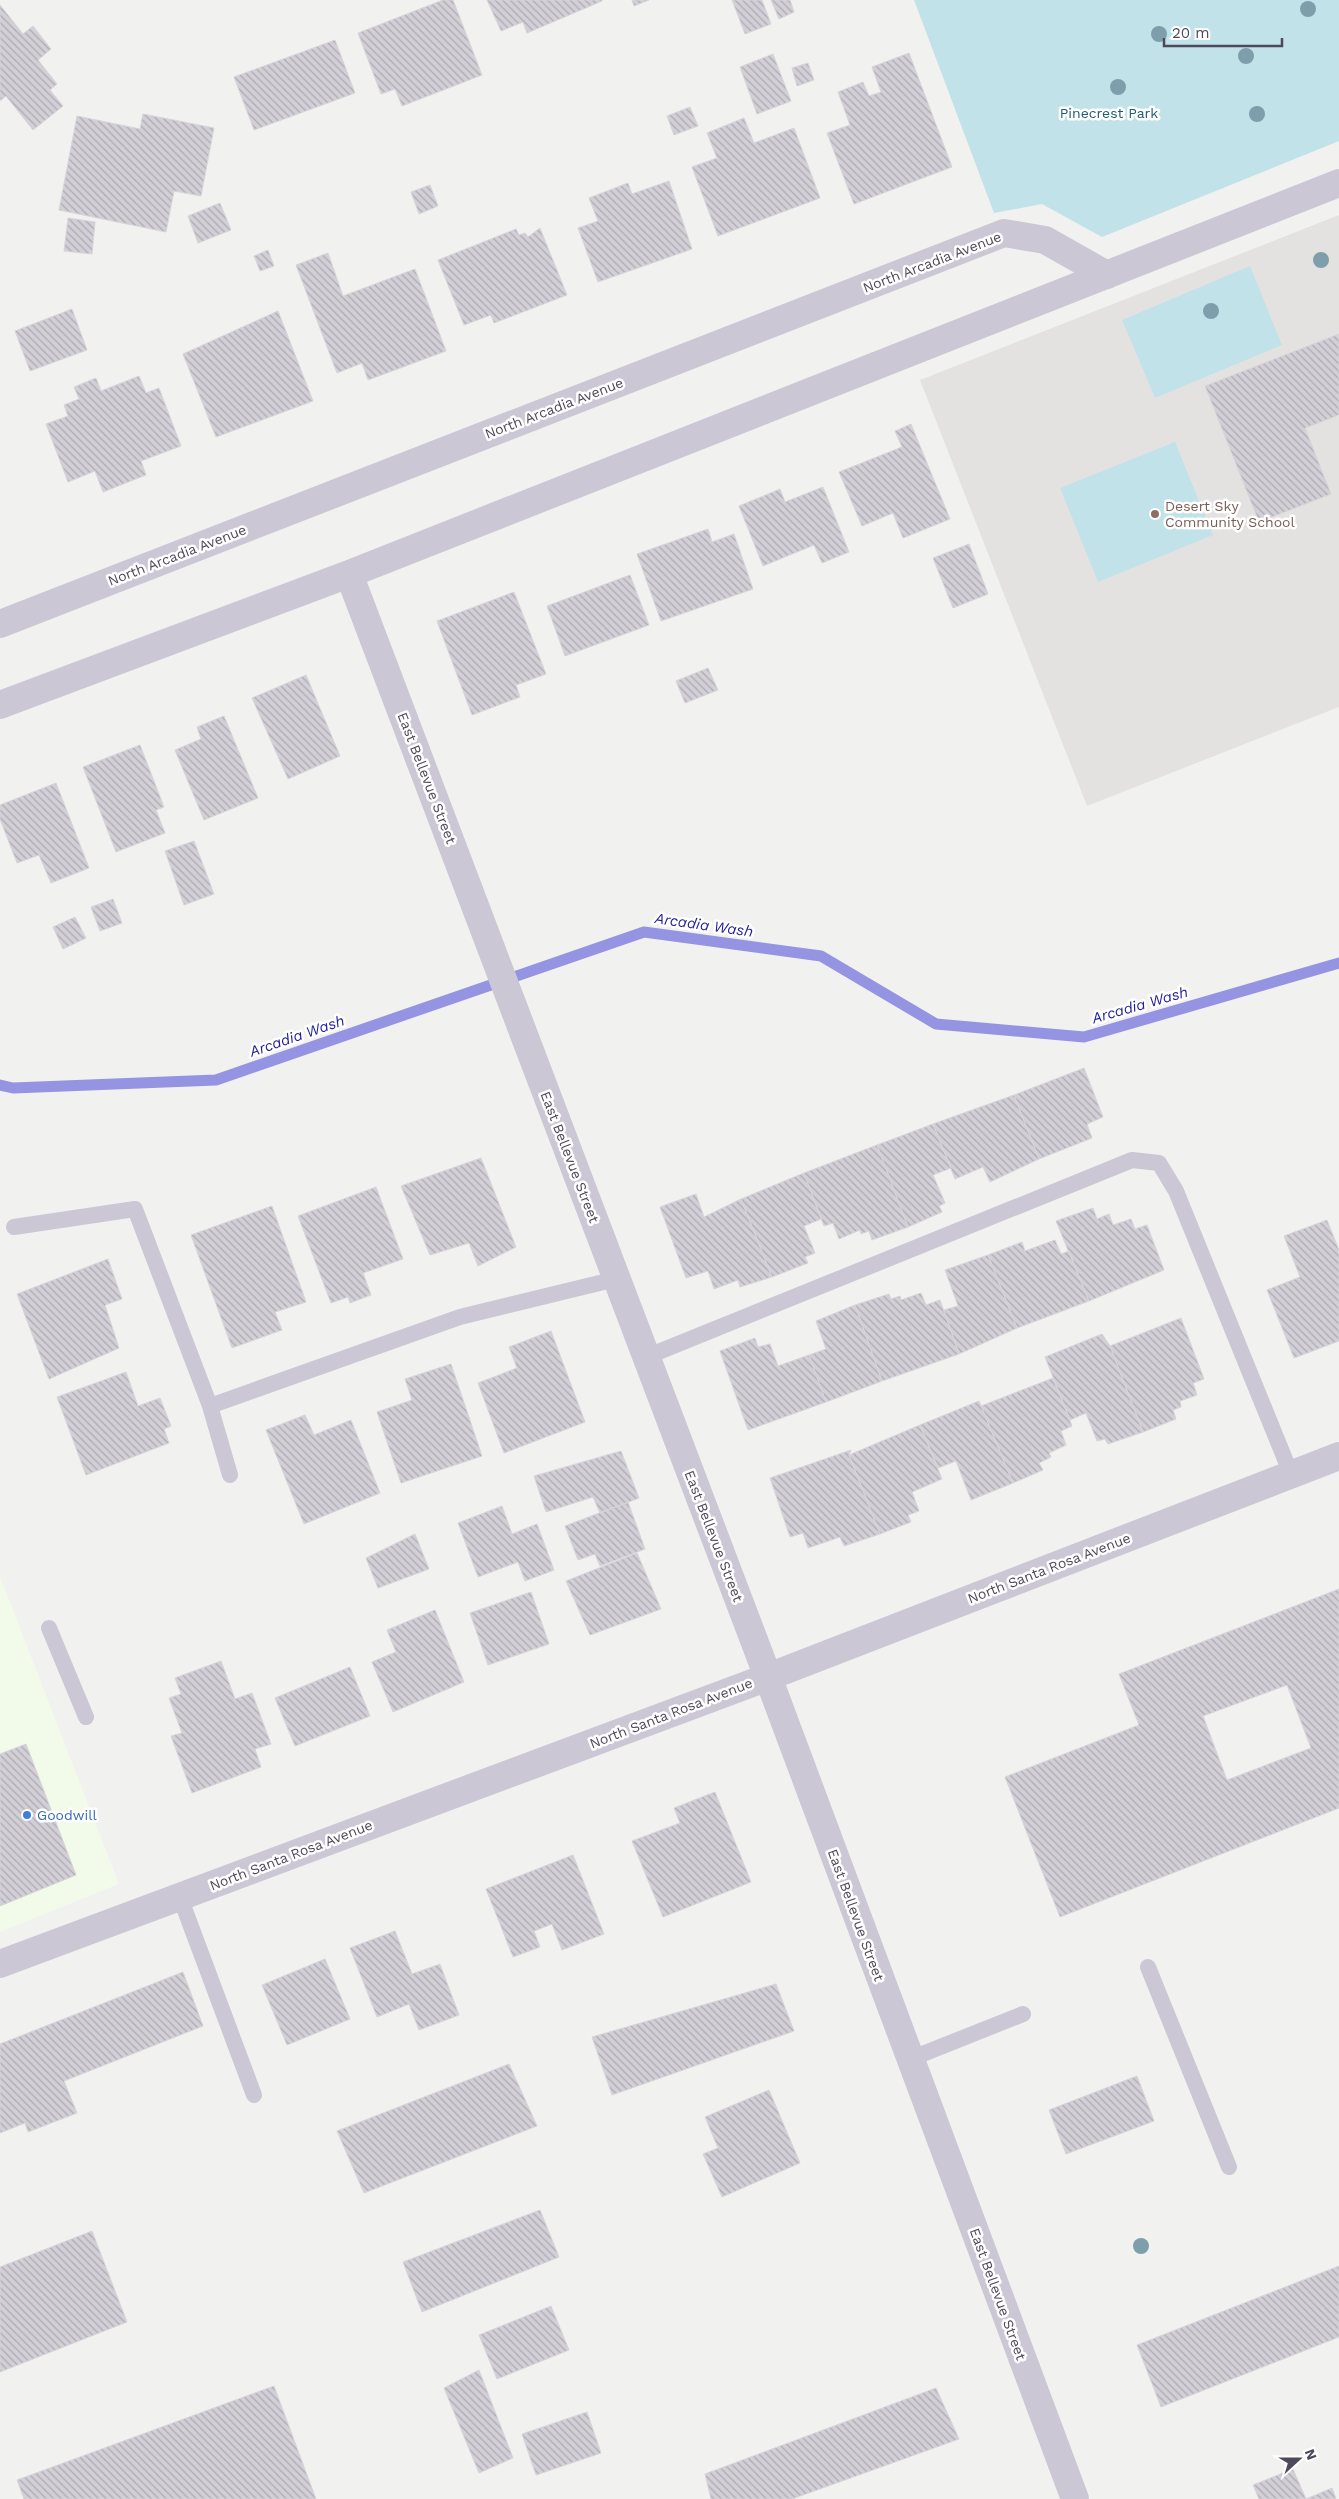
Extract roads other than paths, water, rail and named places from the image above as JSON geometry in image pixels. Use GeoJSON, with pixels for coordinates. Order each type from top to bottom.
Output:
{"type":"FeatureCollection","features":[{"type":"Feature","properties":{"kind":"street"},"geometry":{"type":"LineString","coordinates":[[0,705],[349,574],[1339,183]]}},
{"type":"Feature","properties":{"kind":"street","name":"North Arcadia Avenue"},"geometry":{"type":"LineString","coordinates":[[0,624],[1004,233],[1045,240],[1107,275]]}},
{"type":"Feature","properties":{"kind":"street","name":"East Bellevue Street"},"geometry":{"type":"LineString","coordinates":[[349,574],[768,1676],[1074,2499]]}},
{"type":"Feature","properties":{"kind":"street","name":"North Santa Rosa Avenue"},"geometry":{"type":"LineString","coordinates":[[0,1964],[768,1676],[1339,1456]]}},
{"type":"Feature","properties":{"kind":"lane"},"geometry":{"type":"LineString","coordinates":[[646,1356],[1132,1160],[1159,1163],[1176,1191],[1291,1474]]}},
{"type":"Feature","properties":{"kind":"lane"},"geometry":{"type":"LineString","coordinates":[[14,1227],[135,1209],[210,1406],[230,1475]]}},
{"type":"Feature","properties":{"kind":"lane"},"geometry":{"type":"LineString","coordinates":[[210,1406],[460,1318],[616,1279]]}},
{"type":"Feature","properties":{"kind":"lane"},"geometry":{"type":"LineString","coordinates":[[49,1628],[86,1717]]}},
{"type":"Feature","properties":{"kind":"lane"},"geometry":{"type":"LineString","coordinates":[[180,1897],[254,2096]]}},
{"type":"Feature","properties":{"kind":"lane"},"geometry":{"type":"LineString","coordinates":[[1148,1967],[1230,2167]]}},
{"type":"Feature","properties":{"kind":"lane"},"geometry":{"type":"LineString","coordinates":[[910,2059],[1022,2014]]}},
{"type":"Feature","properties":{"kind":"waterway","name":"Arcadia Wash"},"geometry":{"type":"LineString","coordinates":[[0,1085],[13,1088],[216,1080],[644,932],[821,956],[936,1024],[1084,1037],[1339,963]]}},
{"type":"Feature","properties":{"kind":"place","name":"Desert Sky Community School"},"geometry":{"type":"Point","coordinates":[1155,514]}},
{"type":"Feature","properties":{"kind":"place","name":"Goodwill"},"geometry":{"type":"Point","coordinates":[27,1815]}},
{"type":"Feature","properties":{"kind":"park label","name":"Pinecrest Park"},"geometry":{"type":"Point","coordinates":[1109,113]}}]}
